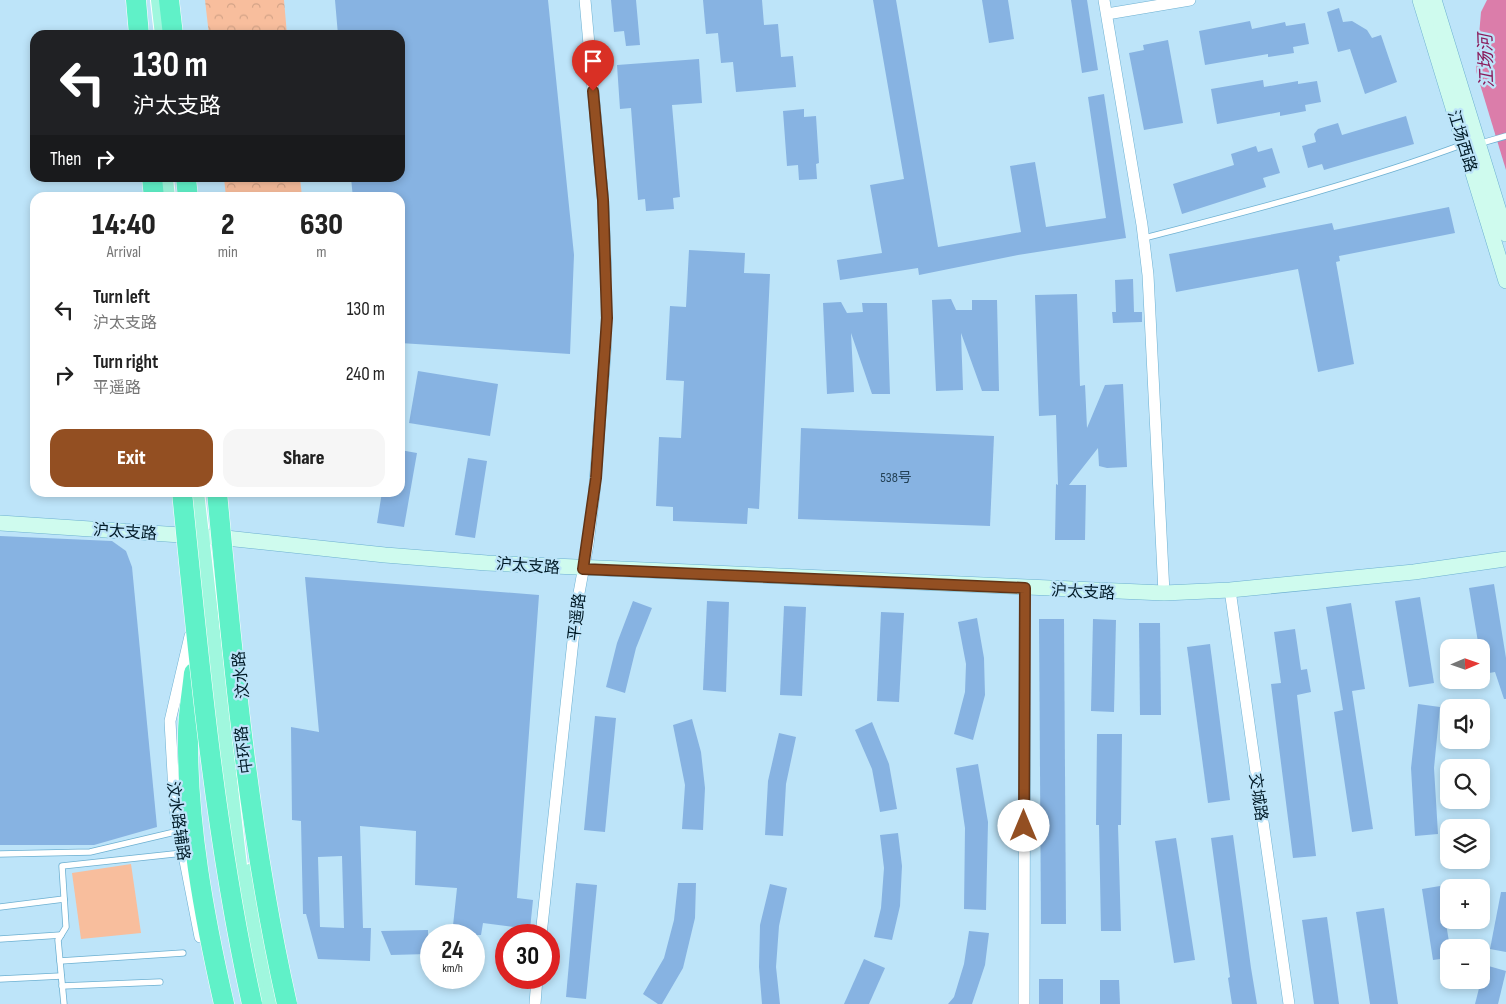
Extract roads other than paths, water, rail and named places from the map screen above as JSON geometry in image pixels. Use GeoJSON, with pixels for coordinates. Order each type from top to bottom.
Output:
{"type":"FeatureCollection","features":[{"type":"Feature","properties":{"kind":"highway"},"geometry":{"type":"LineString","coordinates":[[136,0],[139,30]]}},
{"type":"Feature","properties":{"kind":"highway"},"geometry":{"type":"LineString","coordinates":[[169,0],[172,30]]}},
{"type":"Feature","properties":{"kind":"highway"},"geometry":{"type":"LineString","coordinates":[[183,497],[210,764],[238,941],[252,1004]]}},
{"type":"Feature","properties":{"kind":"highway","name":"中环路"},"geometry":{"type":"LineString","coordinates":[[217,497],[243,760],[273,944],[287,1004]]}},
{"type":"Feature","properties":{"kind":"highway"},"geometry":{"type":"LineString","coordinates":[[194,673],[188,732],[190,800],[205,905],[224,1004]]}},
{"type":"Feature","properties":{"kind":"main road"},"geometry":{"type":"LineString","coordinates":[[129,0],[132,30]]}},
{"type":"Feature","properties":{"kind":"main road"},"geometry":{"type":"LineString","coordinates":[[148,0],[151,30]]}},
{"type":"Feature","properties":{"kind":"main road"},"geometry":{"type":"LineString","coordinates":[[159,0],[162,30]]}},
{"type":"Feature","properties":{"kind":"main road"},"geometry":{"type":"LineString","coordinates":[[175,0],[178,30]]}},
{"type":"Feature","properties":{"kind":"main road"},"geometry":{"type":"LineString","coordinates":[[176,497],[200,734],[217,858],[246,1004]]}},
{"type":"Feature","properties":{"kind":"main road","name":"汶水路"},"geometry":{"type":"LineString","coordinates":[[198,497],[213,537],[277,924],[293,1004]]}},
{"type":"Feature","properties":{"kind":"main road","name":"汶水路"},"geometry":{"type":"LineString","coordinates":[[209,497],[260,932],[276,1004]]}},
{"type":"Feature","properties":{"kind":"main road","name":"汶水路"},"geometry":{"type":"LineString","coordinates":[[221,497],[213,537],[229,780],[246,928],[264,1004]]}},
{"type":"Feature","properties":{"kind":"main road"},"geometry":{"type":"LineString","coordinates":[[200,734],[229,780]]}},
{"type":"Feature","properties":{"kind":"street","name":"平遥路"},"geometry":{"type":"LineString","coordinates":[[542,924],[577,604],[596,478],[607,318],[603,200],[585,0]]}},
{"type":"Feature","properties":{"kind":"street"},"geometry":{"type":"LineString","coordinates":[[1104,0],[1144,238],[1152,335],[1164,593]]}},
{"type":"Feature","properties":{"kind":"street"},"geometry":{"type":"LineString","coordinates":[[1107,14],[1131,5],[1190,0]]}},
{"type":"Feature","properties":{"kind":"street","name":"江场西路"},"geometry":{"type":"LineString","coordinates":[[1420,0],[1471,144],[1506,234]]}},
{"type":"Feature","properties":{"kind":"street","name":"江场西路"},"geometry":{"type":"LineString","coordinates":[[1434,0],[1506,281]]}},
{"type":"Feature","properties":{"kind":"street","name":"沪太支路"},"geometry":{"type":"LineString","coordinates":[[0,523],[180,534],[424,559],[583,569],[1164,593],[1230,590],[1423,571],[1506,559]]}},
{"type":"Feature","properties":{"kind":"street"},"geometry":{"type":"LineString","coordinates":[[1024,1004],[1025,588]]}},
{"type":"Feature","properties":{"kind":"street","name":"交城路"},"geometry":{"type":"LineString","coordinates":[[1230,590],[1289,1004]]}},
{"type":"Feature","properties":{"kind":"street","name":"汶水路辅路"},"geometry":{"type":"LineString","coordinates":[[190,636],[170,720],[175,810],[216,1004]]}},
{"type":"Feature","properties":{"kind":"street"},"geometry":{"type":"LineString","coordinates":[[535,1004],[536,989]]}},
{"type":"Feature","properties":{"kind":"lane"},"geometry":{"type":"LineString","coordinates":[[1144,238],[1379,175],[1471,144],[1504,137]]}},
{"type":"Feature","properties":{"kind":"lane"},"geometry":{"type":"LineString","coordinates":[[0,854],[90,852],[179,831]]}},
{"type":"Feature","properties":{"kind":"lane"},"geometry":{"type":"LineString","coordinates":[[64,1004],[58,940],[66,927],[62,866],[183,853]]}},
{"type":"Feature","properties":{"kind":"lane"},"geometry":{"type":"LineString","coordinates":[[0,908],[64,899]]}},
{"type":"Feature","properties":{"kind":"lane"},"geometry":{"type":"LineString","coordinates":[[0,939],[61,935]]}},
{"type":"Feature","properties":{"kind":"lane"},"geometry":{"type":"LineString","coordinates":[[60,961],[183,953]]}},
{"type":"Feature","properties":{"kind":"lane"},"geometry":{"type":"LineString","coordinates":[[0,979],[61,976]]}},
{"type":"Feature","properties":{"kind":"lane"},"geometry":{"type":"LineString","coordinates":[[62,986],[160,982]]}},
{"type":"Feature","properties":{"kind":"water","name":"江场河"},"geometry":{"type":"Polygon","coordinates":[[[1487,0],[1506,0],[1506,170],[1476,71],[1481,12],[1487,0]]]}}]}
